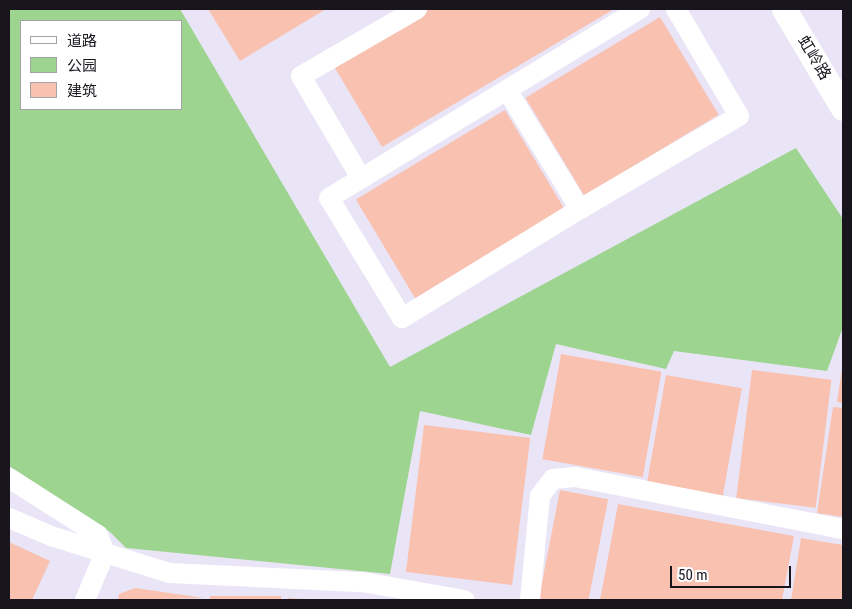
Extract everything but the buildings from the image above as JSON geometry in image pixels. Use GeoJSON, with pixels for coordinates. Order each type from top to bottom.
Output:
{"type":"FeatureCollection","features":[{"type":"Feature","properties":{"kind":"main road","name":"虹岭路"},"geometry":{"type":"LineString","coordinates":[[784,9],[843,108]]}},
{"type":"Feature","properties":{"kind":"street"},"geometry":{"type":"LineString","coordinates":[[361,178],[301,76],[416,9]]}},
{"type":"Feature","properties":{"kind":"street"},"geometry":{"type":"LineString","coordinates":[[640,9],[329,198],[402,318],[580,209],[739,116],[676,9]]}},
{"type":"Feature","properties":{"kind":"street"},"geometry":{"type":"LineString","coordinates":[[507,90],[580,209]]}},
{"type":"Feature","properties":{"kind":"street"},"geometry":{"type":"LineString","coordinates":[[530,600],[540,496],[553,479],[575,477],[843,529]]}},
{"type":"Feature","properties":{"kind":"street"},"geometry":{"type":"LineString","coordinates":[[9,478],[98,535],[105,553],[85,600]]}},
{"type":"Feature","properties":{"kind":"street"},"geometry":{"type":"LineString","coordinates":[[9,518],[105,553],[169,573],[363,582],[464,600]]}},
{"type":"Feature","properties":{"kind":"green space"},"geometry":{"type":"Polygon","coordinates":[[[9,9],[180,9],[390,367],[796,148],[843,219],[843,327],[827,371],[674,351],[666,369],[556,344],[531,435],[420,411],[390,574],[126,548],[110,532],[9,466],[9,9]]]}}]}
